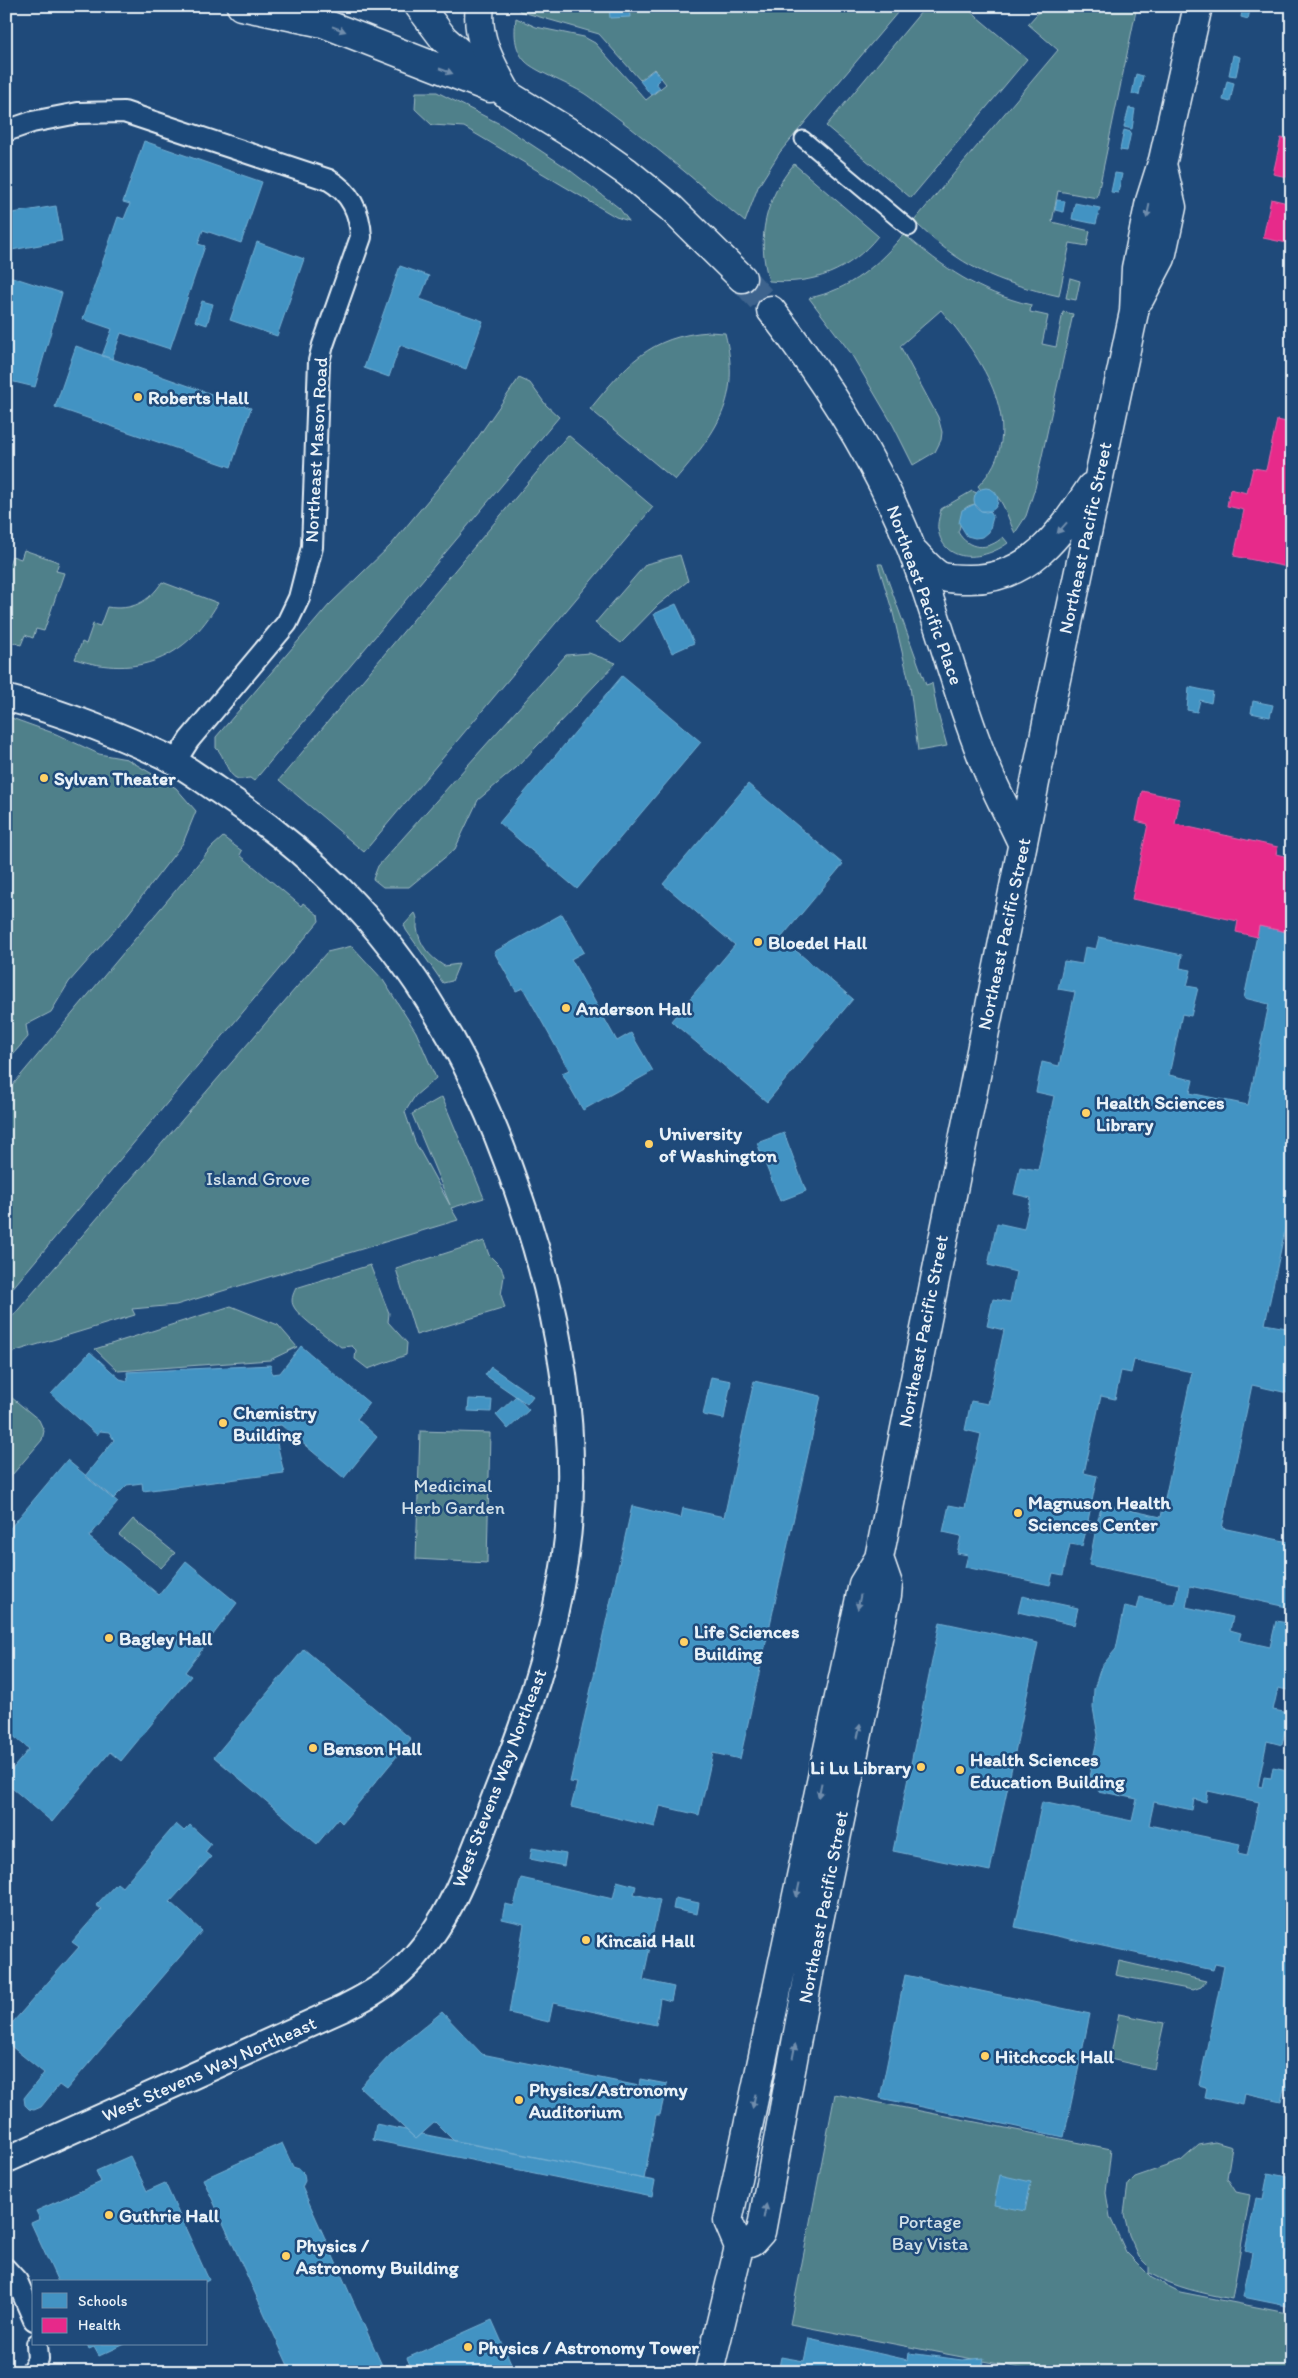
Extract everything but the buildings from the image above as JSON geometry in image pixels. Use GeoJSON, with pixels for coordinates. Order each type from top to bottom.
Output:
{"type":"FeatureCollection","features":[{"type":"Feature","properties":{"kind":"main road"},"geometry":{"type":"LineString","coordinates":[[240,6],[323,22],[508,95]]}},
{"type":"Feature","properties":{"kind":"main road"},"geometry":{"type":"LineString","coordinates":[[419,6],[444,39],[508,95],[580,139],[627,172],[671,208],[742,278]]}},
{"type":"Feature","properties":{"kind":"main road"},"geometry":{"type":"LineString","coordinates":[[480,6],[479,28],[490,61],[508,95]]}},
{"type":"Feature","properties":{"kind":"main road","name":"Northeast Pacific Street"},"geometry":{"type":"LineString","coordinates":[[709,2372],[738,2247],[752,2242],[761,2232],[818,1925],[887,1595],[888,1584],[878,1558],[1022,843],[1134,312],[1160,258],[1172,207],[1162,164],[1198,6]]}},
{"type":"Feature","properties":{"kind":"main road","name":"Northeast Pacific Place"},"geometry":{"type":"LineString","coordinates":[[771,310],[816,370],[854,429],[891,500],[912,550],[980,754],[1022,843]]}},
{"type":"Feature","properties":{"kind":"main road"},"geometry":{"type":"LineString","coordinates":[[912,550],[940,576],[976,580],[995,577],[1012,571],[1038,555],[1068,522],[1100,474]]}},
{"type":"Feature","properties":{"kind":"street","name":"Northeast Mason Road"},"geometry":{"type":"LineString","coordinates":[[6,131],[32,122],[78,113],[124,112],[329,180],[345,191],[357,211],[361,224],[361,237],[323,344],[319,362],[312,547],[299,598],[287,623],[189,740],[175,762]]}},
{"type":"Feature","properties":{"kind":"street"},"geometry":{"type":"LineString","coordinates":[[803,139],[909,228]]}},
{"type":"Feature","properties":{"kind":"street","name":"West Stevens Way Northeast"},"geometry":{"type":"LineString","coordinates":[[6,698],[80,722],[175,762],[270,827],[305,854],[346,894],[411,974],[463,1060],[492,1124],[515,1184],[544,1274],[553,1310],[561,1351],[571,1453],[568,1533],[555,1612],[533,1697],[460,1885],[432,1936],[414,1959],[385,1984],[344,2008],[6,2160]]}},
{"type":"Feature","properties":{"kind":"street"},"geometry":{"type":"LineString","coordinates":[[6,2269],[17,2281],[32,2315]]}},
{"type":"Feature","properties":{"kind":"green space"},"geometry":{"type":"Polygon","coordinates":[[[522,6],[903,6],[780,152],[758,187],[745,222],[668,157],[608,111],[581,92],[537,70],[525,61],[521,56],[516,41],[516,18],[536,27],[584,37],[595,43],[646,100],[666,84],[654,69],[640,80],[599,34],[519,11],[522,6]]]}},
{"type":"Feature","properties":{"kind":"green space"},"geometry":{"type":"Polygon","coordinates":[[[926,6],[964,6],[1027,59],[911,198],[826,126],[926,6]]]}},
{"type":"Feature","properties":{"kind":"green space"},"geometry":{"type":"Polygon","coordinates":[[[1044,6],[1137,6],[1097,198],[1058,191],[1052,222],[1090,231],[1087,246],[1070,243],[1059,296],[1016,285],[980,270],[947,250],[914,221],[1058,50],[1028,24],[1044,6]]]}},
{"type":"Feature","properties":{"kind":"green space"},"geometry":{"type":"Polygon","coordinates":[[[416,92],[437,92],[500,124],[567,168],[619,208],[629,221],[616,217],[464,127],[432,125],[415,109],[416,92]]]}},
{"type":"Feature","properties":{"kind":"green space"},"geometry":{"type":"Polygon","coordinates":[[[794,164],[878,236],[855,258],[843,267],[830,273],[801,281],[769,281],[763,250],[766,220],[776,191],[794,164]]]}},
{"type":"Feature","properties":{"kind":"green space"},"geometry":{"type":"Polygon","coordinates":[[[904,234],[963,278],[1012,300],[1031,305],[1030,312],[1048,316],[1042,344],[1056,347],[1063,312],[1073,314],[1035,488],[1026,516],[1015,533],[999,499],[994,493],[988,490],[981,490],[978,486],[994,464],[1001,441],[1001,418],[995,395],[985,372],[971,349],[941,310],[900,346],[938,417],[942,432],[941,440],[935,452],[913,465],[893,425],[850,352],[809,298],[837,289],[862,275],[884,256],[904,234]]]}},
{"type":"Feature","properties":{"kind":"green space"},"geometry":{"type":"Polygon","coordinates":[[[1070,278],[1080,281],[1076,300],[1066,298],[1070,278]]]}},
{"type":"Feature","properties":{"kind":"green space"},"geometry":{"type":"Polygon","coordinates":[[[709,332],[725,333],[730,377],[727,396],[722,414],[713,430],[690,463],[675,480],[590,409],[615,379],[640,356],[670,340],[709,332]]]}},
{"type":"Feature","properties":{"kind":"green space"},"geometry":{"type":"Polygon","coordinates":[[[519,378],[530,383],[546,405],[559,417],[254,781],[250,778],[239,779],[234,777],[216,748],[216,737],[329,605],[391,545],[467,453],[519,378]]]}},
{"type":"Feature","properties":{"kind":"green space"},"geometry":{"type":"Polygon","coordinates":[[[568,435],[653,507],[364,852],[279,780],[568,435]]]}},
{"type":"Feature","properties":{"kind":"green space"},"geometry":{"type":"Polygon","coordinates":[[[972,491],[977,493],[975,504],[965,508],[963,511],[958,532],[962,538],[973,545],[979,546],[991,545],[1003,537],[1008,543],[988,553],[967,556],[957,554],[948,549],[942,541],[938,524],[941,509],[972,491]]]}},
{"type":"Feature","properties":{"kind":"green space"},"geometry":{"type":"Polygon","coordinates":[[[24,550],[59,562],[56,571],[64,573],[44,631],[36,629],[33,638],[25,635],[21,645],[6,640],[6,573],[12,556],[21,559],[24,550]]]}},
{"type":"Feature","properties":{"kind":"green space"},"geometry":{"type":"Polygon","coordinates":[[[680,555],[688,581],[658,605],[621,643],[595,623],[646,564],[680,555]]]}},
{"type":"Feature","properties":{"kind":"green space"},"geometry":{"type":"Polygon","coordinates":[[[878,564],[882,564],[926,685],[932,683],[947,746],[918,751],[910,686],[893,613],[878,564]]]}},
{"type":"Feature","properties":{"kind":"green space"},"geometry":{"type":"Polygon","coordinates":[[[162,582],[218,603],[191,638],[175,651],[158,660],[139,665],[119,667],[98,665],[75,659],[82,642],[86,644],[93,624],[100,626],[107,607],[124,608],[139,604],[151,595],[162,582]]]}},
{"type":"Feature","properties":{"kind":"green space"},"geometry":{"type":"Polygon","coordinates":[[[589,653],[616,663],[517,767],[478,800],[455,849],[409,887],[383,887],[373,879],[378,866],[566,655],[589,653]]]}},
{"type":"Feature","properties":{"kind":"green space"},"geometry":{"type":"Polygon","coordinates":[[[6,716],[56,734],[99,754],[127,759],[176,788],[196,811],[183,843],[125,918],[69,982],[51,1012],[26,1025],[28,1037],[6,1062],[6,716]]]}},
{"type":"Feature","properties":{"kind":"green space"},"geometry":{"type":"Polygon","coordinates":[[[223,837],[242,851],[240,855],[301,906],[303,903],[318,915],[319,921],[6,1296],[6,1093],[212,847],[223,837]]]}},
{"type":"Feature","properties":{"kind":"green space"},"geometry":{"type":"Polygon","coordinates":[[[415,913],[420,940],[430,954],[444,966],[459,964],[452,981],[443,983],[406,930],[404,925],[415,913]]]}},
{"type":"Feature","properties":{"kind":"green space","name":"Island Grove"},"geometry":{"type":"Polygon","coordinates":[[[352,946],[383,980],[416,1032],[436,1078],[415,1096],[405,1112],[415,1142],[450,1205],[412,1114],[442,1097],[484,1198],[451,1208],[458,1220],[176,1305],[132,1309],[135,1315],[6,1354],[6,1324],[327,952],[352,946]]]}},
{"type":"Feature","properties":{"kind":"green space"},"geometry":{"type":"Polygon","coordinates":[[[484,1241],[489,1255],[501,1267],[504,1276],[501,1295],[505,1308],[416,1335],[396,1269],[484,1241]]]}},
{"type":"Feature","properties":{"kind":"green space"},"geometry":{"type":"Polygon","coordinates":[[[370,1265],[389,1313],[388,1322],[407,1343],[406,1355],[368,1369],[355,1359],[356,1350],[352,1346],[341,1347],[308,1322],[297,1311],[292,1300],[296,1288],[370,1265]]]}},
{"type":"Feature","properties":{"kind":"green space"},"geometry":{"type":"Polygon","coordinates":[[[231,1306],[278,1325],[297,1347],[270,1360],[118,1371],[95,1349],[231,1306]]]}},
{"type":"Feature","properties":{"kind":"green space"},"geometry":{"type":"Polygon","coordinates":[[[6,1393],[39,1420],[44,1431],[42,1440],[6,1482],[6,1393]]]}},
{"type":"Feature","properties":{"kind":"green space","name":"Medicinal Herb Garden"},"geometry":{"type":"Polygon","coordinates":[[[420,1431],[490,1433],[487,1563],[416,1559],[420,1431]]]}},
{"type":"Feature","properties":{"kind":"green space"},"geometry":{"type":"Polygon","coordinates":[[[133,1519],[175,1553],[161,1568],[119,1535],[133,1519]]]}},
{"type":"Feature","properties":{"kind":"green space"},"geometry":{"type":"Polygon","coordinates":[[[1119,1961],[1206,1981],[1201,1987],[1193,1990],[1120,1976],[1116,1975],[1119,1961]]]}},
{"type":"Feature","properties":{"kind":"green space"},"geometry":{"type":"Polygon","coordinates":[[[1119,2014],[1164,2023],[1154,2069],[1110,2059],[1119,2014]]]}},
{"type":"Feature","properties":{"kind":"green space","name":"Portage Bay Vista"},"geometry":{"type":"Polygon","coordinates":[[[835,2094],[1111,2149],[1106,2193],[1110,2217],[1126,2252],[1152,2278],[1180,2292],[1292,2314],[1292,2372],[1040,2372],[790,2324],[835,2094]]]}},
{"type":"Feature","properties":{"kind":"green space"},"geometry":{"type":"Polygon","coordinates":[[[1215,2142],[1232,2147],[1227,2178],[1236,2192],[1250,2195],[1232,2299],[1179,2286],[1149,2273],[1149,2267],[1139,2257],[1129,2235],[1124,2214],[1128,2184],[1135,2177],[1181,2161],[1199,2145],[1215,2142]]]}},
{"type":"Feature","properties":{"kind":"tunnel"},"geometry":{"type":"LineString","coordinates":[[742,278],[771,310]]}},
{"type":"Feature","properties":{"kind":"place","name":"Roberts Hall"},"geometry":{"type":"Point","coordinates":[138,397]}},
{"type":"Feature","properties":{"kind":"place","name":"Sylvan Theater"},"geometry":{"type":"Point","coordinates":[44,778]}},
{"type":"Feature","properties":{"kind":"place","name":"Bloedel Hall"},"geometry":{"type":"Point","coordinates":[758,942]}},
{"type":"Feature","properties":{"kind":"place","name":"Anderson Hall"},"geometry":{"type":"Point","coordinates":[566,1008]}},
{"type":"Feature","properties":{"kind":"place","name":"Health Sciences Library"},"geometry":{"type":"Point","coordinates":[1086,1113]}},
{"type":"Feature","properties":{"kind":"place","name":"University of Washington"},"geometry":{"type":"Point","coordinates":[649,1144]}},
{"type":"Feature","properties":{"kind":"place","name":"Chemistry Building"},"geometry":{"type":"Point","coordinates":[223,1423]}},
{"type":"Feature","properties":{"kind":"place","name":"Magnuson Health Sciences Center"},"geometry":{"type":"Point","coordinates":[1018,1513]}},
{"type":"Feature","properties":{"kind":"place","name":"Bagley Hall"},"geometry":{"type":"Point","coordinates":[109,1638]}},
{"type":"Feature","properties":{"kind":"place","name":"Life Sciences Building"},"geometry":{"type":"Point","coordinates":[684,1642]}},
{"type":"Feature","properties":{"kind":"place","name":"Benson Hall"},"geometry":{"type":"Point","coordinates":[313,1748]}},
{"type":"Feature","properties":{"kind":"place","name":"Li Lu Library"},"geometry":{"type":"Point","coordinates":[921,1767]}},
{"type":"Feature","properties":{"kind":"place","name":"Health Sciences Education Building"},"geometry":{"type":"Point","coordinates":[960,1770]}},
{"type":"Feature","properties":{"kind":"place","name":"Kincaid Hall"},"geometry":{"type":"Point","coordinates":[586,1940]}},
{"type":"Feature","properties":{"kind":"place","name":"Hitchcock Hall"},"geometry":{"type":"Point","coordinates":[985,2056]}},
{"type":"Feature","properties":{"kind":"place","name":"Physics/Astronomy Auditorium"},"geometry":{"type":"Point","coordinates":[519,2100]}},
{"type":"Feature","properties":{"kind":"place","name":"Guthrie Hall"},"geometry":{"type":"Point","coordinates":[109,2215]}},
{"type":"Feature","properties":{"kind":"place","name":"Physics / Astronomy Building"},"geometry":{"type":"Point","coordinates":[286,2256]}},
{"type":"Feature","properties":{"kind":"place","name":"Physics / Astronomy Tower"},"geometry":{"type":"Point","coordinates":[468,2347]}}]}
